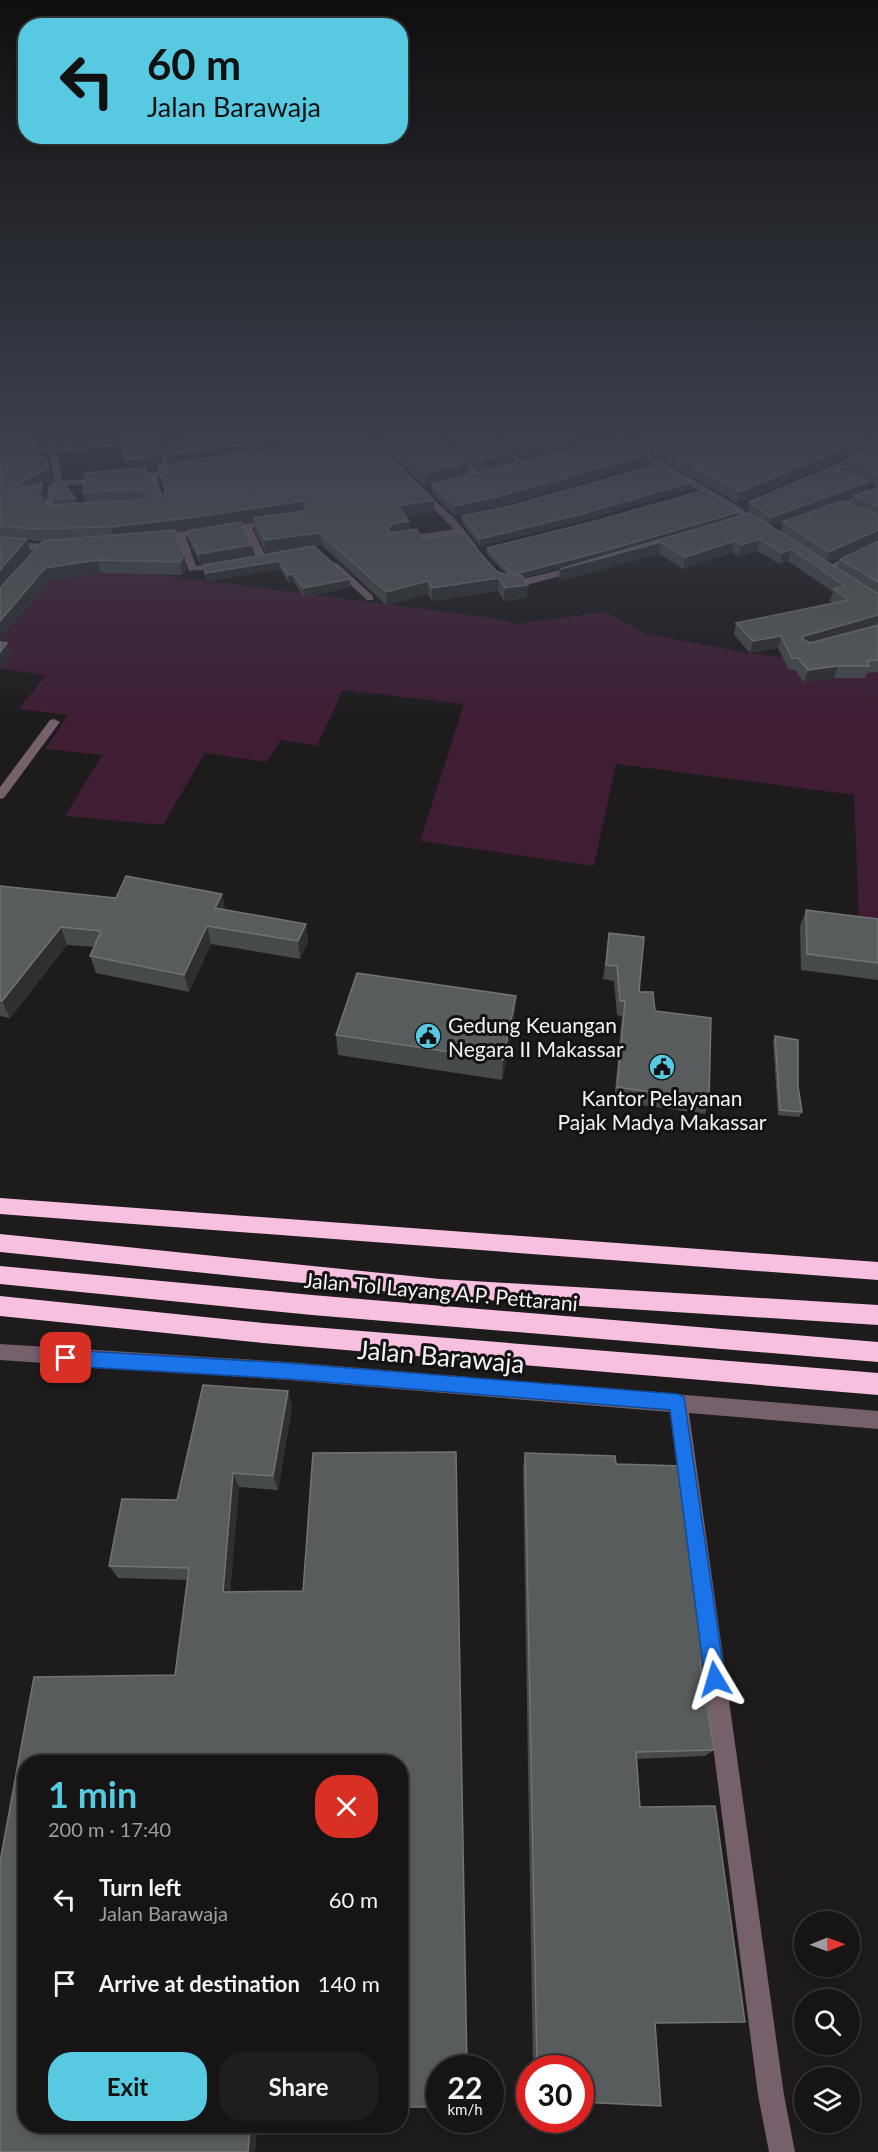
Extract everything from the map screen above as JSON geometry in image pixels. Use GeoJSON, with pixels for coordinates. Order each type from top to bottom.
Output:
{"type":"FeatureCollection","features":[{"type":"Feature","properties":{"kind":"highway"},"geometry":{"type":"LineString","coordinates":[[0,1206],[878,1271]]}},
{"type":"Feature","properties":{"kind":"highway","name":"Jalan Tol Layang A.P. Pettarani"},"geometry":{"type":"LineString","coordinates":[[0,1243],[440,1288],[878,1315]]}},
{"type":"Feature","properties":{"kind":"highway","name":"Jalan Tol Layang A.P. Pettarani"},"geometry":{"type":"LineString","coordinates":[[0,1275],[312,1305],[878,1352]]}},
{"type":"Feature","properties":{"kind":"highway"},"geometry":{"type":"LineString","coordinates":[[0,1306],[263,1333],[878,1384]]}},
{"type":"Feature","properties":{"kind":"street"},"geometry":{"type":"LineString","coordinates":[[152,538],[181,537],[238,528]]}},
{"type":"Feature","properties":{"kind":"street"},"geometry":{"type":"LineString","coordinates":[[248,528],[262,559]]}},
{"type":"Feature","properties":{"kind":"street"},"geometry":{"type":"LineString","coordinates":[[456,528],[477,552],[488,549]]}},
{"type":"Feature","properties":{"kind":"street"},"geometry":{"type":"LineString","coordinates":[[758,528],[768,533]]}},
{"type":"Feature","properties":{"kind":"street"},"geometry":{"type":"LineString","coordinates":[[395,541],[458,531]]}},
{"type":"Feature","properties":{"kind":"street"},"geometry":{"type":"LineString","coordinates":[[181,537],[192,569],[230,564]]}},
{"type":"Feature","properties":{"kind":"street"},"geometry":{"type":"LineString","coordinates":[[0,544],[42,548],[64,546]]}},
{"type":"Feature","properties":{"kind":"street"},"geometry":{"type":"LineString","coordinates":[[817,563],[831,572],[878,544]]}},
{"type":"Feature","properties":{"kind":"street"},"geometry":{"type":"LineString","coordinates":[[35,556],[42,548]]}},
{"type":"Feature","properties":{"kind":"street"},"geometry":{"type":"LineString","coordinates":[[324,556],[370,598]]}},
{"type":"Feature","properties":{"kind":"street"},"geometry":{"type":"LineString","coordinates":[[251,561],[273,557]]}},
{"type":"Feature","properties":{"kind":"street"},"geometry":{"type":"LineString","coordinates":[[500,579],[508,584],[519,584],[585,566]]}},
{"type":"Feature","properties":{"kind":"street"},"geometry":{"type":"LineString","coordinates":[[0,795],[54,722]]}},
{"type":"Feature","properties":{"kind":"street","name":"Jalan Barawaja"},"geometry":{"type":"LineString","coordinates":[[0,1352],[288,1371],[878,1420]]}},
{"type":"Feature","properties":{"kind":"street"},"geometry":{"type":"LineString","coordinates":[[678,1402],[771,2095],[782,2152]]}},
{"type":"Feature","properties":{"kind":"shaded area"},"geometry":{"type":"Polygon","coordinates":[[[38,559],[485,617],[517,624],[606,612],[646,634],[743,652],[878,670],[878,927],[859,924],[854,795],[616,764],[594,866],[420,841],[464,704],[343,690],[317,746],[281,740],[267,762],[205,753],[163,825],[65,816],[102,755],[45,749],[68,715],[19,709],[46,675],[0,669],[0,604],[38,559]]]}},
{"type":"Feature","properties":{"kind":"building"},"geometry":{"type":"Polygon","coordinates":[[[202,528],[244,528],[251,545],[199,554],[187,531],[202,528]]]}},
{"type":"Feature","properties":{"kind":"building"},"geometry":{"type":"Polygon","coordinates":[[[259,528],[388,528],[392,533],[416,529],[423,539],[463,533],[496,571],[521,575],[528,585],[505,588],[499,578],[432,588],[428,581],[386,592],[320,533],[265,540],[259,528]]]}},
{"type":"Feature","properties":{"kind":"building"},"geometry":{"type":"Polygon","coordinates":[[[472,528],[523,528],[480,539],[472,528]]]}},
{"type":"Feature","properties":{"kind":"building"},"geometry":{"type":"Polygon","coordinates":[[[566,528],[682,528],[519,573],[509,572],[487,548],[566,528]]]}},
{"type":"Feature","properties":{"kind":"building"},"geometry":{"type":"Polygon","coordinates":[[[698,528],[774,528],[878,594],[878,615],[804,636],[802,639],[810,643],[878,625],[878,660],[867,661],[869,666],[838,666],[808,670],[798,658],[792,658],[781,636],[753,641],[736,623],[848,600],[834,589],[845,586],[791,549],[782,553],[760,539],[741,545],[735,541],[685,557],[661,542],[560,569],[698,528]]]}},
{"type":"Feature","properties":{"kind":"building"},"geometry":{"type":"Polygon","coordinates":[[[793,528],[878,528],[878,530],[829,552],[793,528]]]}},
{"type":"Feature","properties":{"kind":"building"},"geometry":{"type":"Polygon","coordinates":[[[174,530],[184,555],[180,562],[98,560],[45,568],[0,621],[0,588],[43,541],[174,530]]]}},
{"type":"Feature","properties":{"kind":"building"},"geometry":{"type":"Polygon","coordinates":[[[0,537],[27,539],[0,570],[0,537]]]}},
{"type":"Feature","properties":{"kind":"building"},"geometry":{"type":"Polygon","coordinates":[[[878,541],[878,582],[840,559],[878,541]]]}},
{"type":"Feature","properties":{"kind":"building"},"geometry":{"type":"Polygon","coordinates":[[[314,546],[350,579],[303,588],[293,574],[288,575],[279,561],[206,573],[203,565],[314,546]]]}},
{"type":"Feature","properties":{"kind":"building"},"geometry":{"type":"Polygon","coordinates":[[[0,642],[7,643],[0,652],[0,642]]]}},
{"type":"Feature","properties":{"kind":"building"},"geometry":{"type":"Polygon","coordinates":[[[126,876],[222,894],[215,908],[306,924],[298,941],[207,926],[184,975],[90,956],[101,931],[61,927],[2,1001],[0,1000],[0,886],[116,898],[126,876]]]}},
{"type":"Feature","properties":{"kind":"building"},"geometry":{"type":"Polygon","coordinates":[[[806,910],[878,919],[878,963],[807,954],[806,910]]]}},
{"type":"Feature","properties":{"kind":"building","name":"Kantor Pelayanan Pajak Madya Makassar"},"geometry":{"type":"Polygon","coordinates":[[[609,933],[644,937],[639,992],[653,992],[655,1011],[711,1018],[709,1100],[617,1087],[625,1001],[620,1001],[617,966],[606,965],[609,933]]]}},
{"type":"Feature","properties":{"kind":"building","name":"Gedung Keuangan Negara II Makassar"},"geometry":{"type":"Polygon","coordinates":[[[357,973],[516,996],[503,1060],[336,1035],[357,973]]]}},
{"type":"Feature","properties":{"kind":"building"},"geometry":{"type":"Polygon","coordinates":[[[775,1036],[798,1040],[798,1086],[802,1112],[780,1110],[775,1036]]]}},
{"type":"Feature","properties":{"kind":"building"},"geometry":{"type":"Polygon","coordinates":[[[203,1385],[288,1391],[273,1476],[233,1473],[223,1592],[303,1591],[313,1453],[456,1452],[467,2055],[426,2055],[426,2107],[408,2107],[408,1755],[20,1755],[34,1677],[175,1675],[189,1568],[109,1566],[122,1499],[177,1500],[203,1385]]]}},
{"type":"Feature","properties":{"kind":"building"},"geometry":{"type":"Polygon","coordinates":[[[525,1453],[615,1456],[616,1464],[683,1466],[709,1662],[700,1662],[714,1750],[636,1752],[640,1807],[715,1806],[745,2022],[655,2023],[661,2106],[594,2103],[594,2055],[537,2055],[525,1453]]]}},
{"type":"Feature","properties":{"kind":"building"},"geometry":{"type":"Polygon","coordinates":[[[18,1764],[18,2133],[249,2133],[248,2152],[0,2152],[0,1862],[18,1764]]]}},
{"type":"Feature","properties":{"kind":"place","name":"Gedung Keuangan Negara II Makassar"},"geometry":{"type":"Point","coordinates":[428,1036]}},
{"type":"Feature","properties":{"kind":"place","name":"Kantor Pelayanan Pajak Madya Makassar"},"geometry":{"type":"Point","coordinates":[662,1067]}},
{"type":"Feature","properties":{"kind":"route"},"geometry":{"type":"LineString","coordinates":[[66,1358],[288,1371],[678,1402],[715,1679]]}}]}
